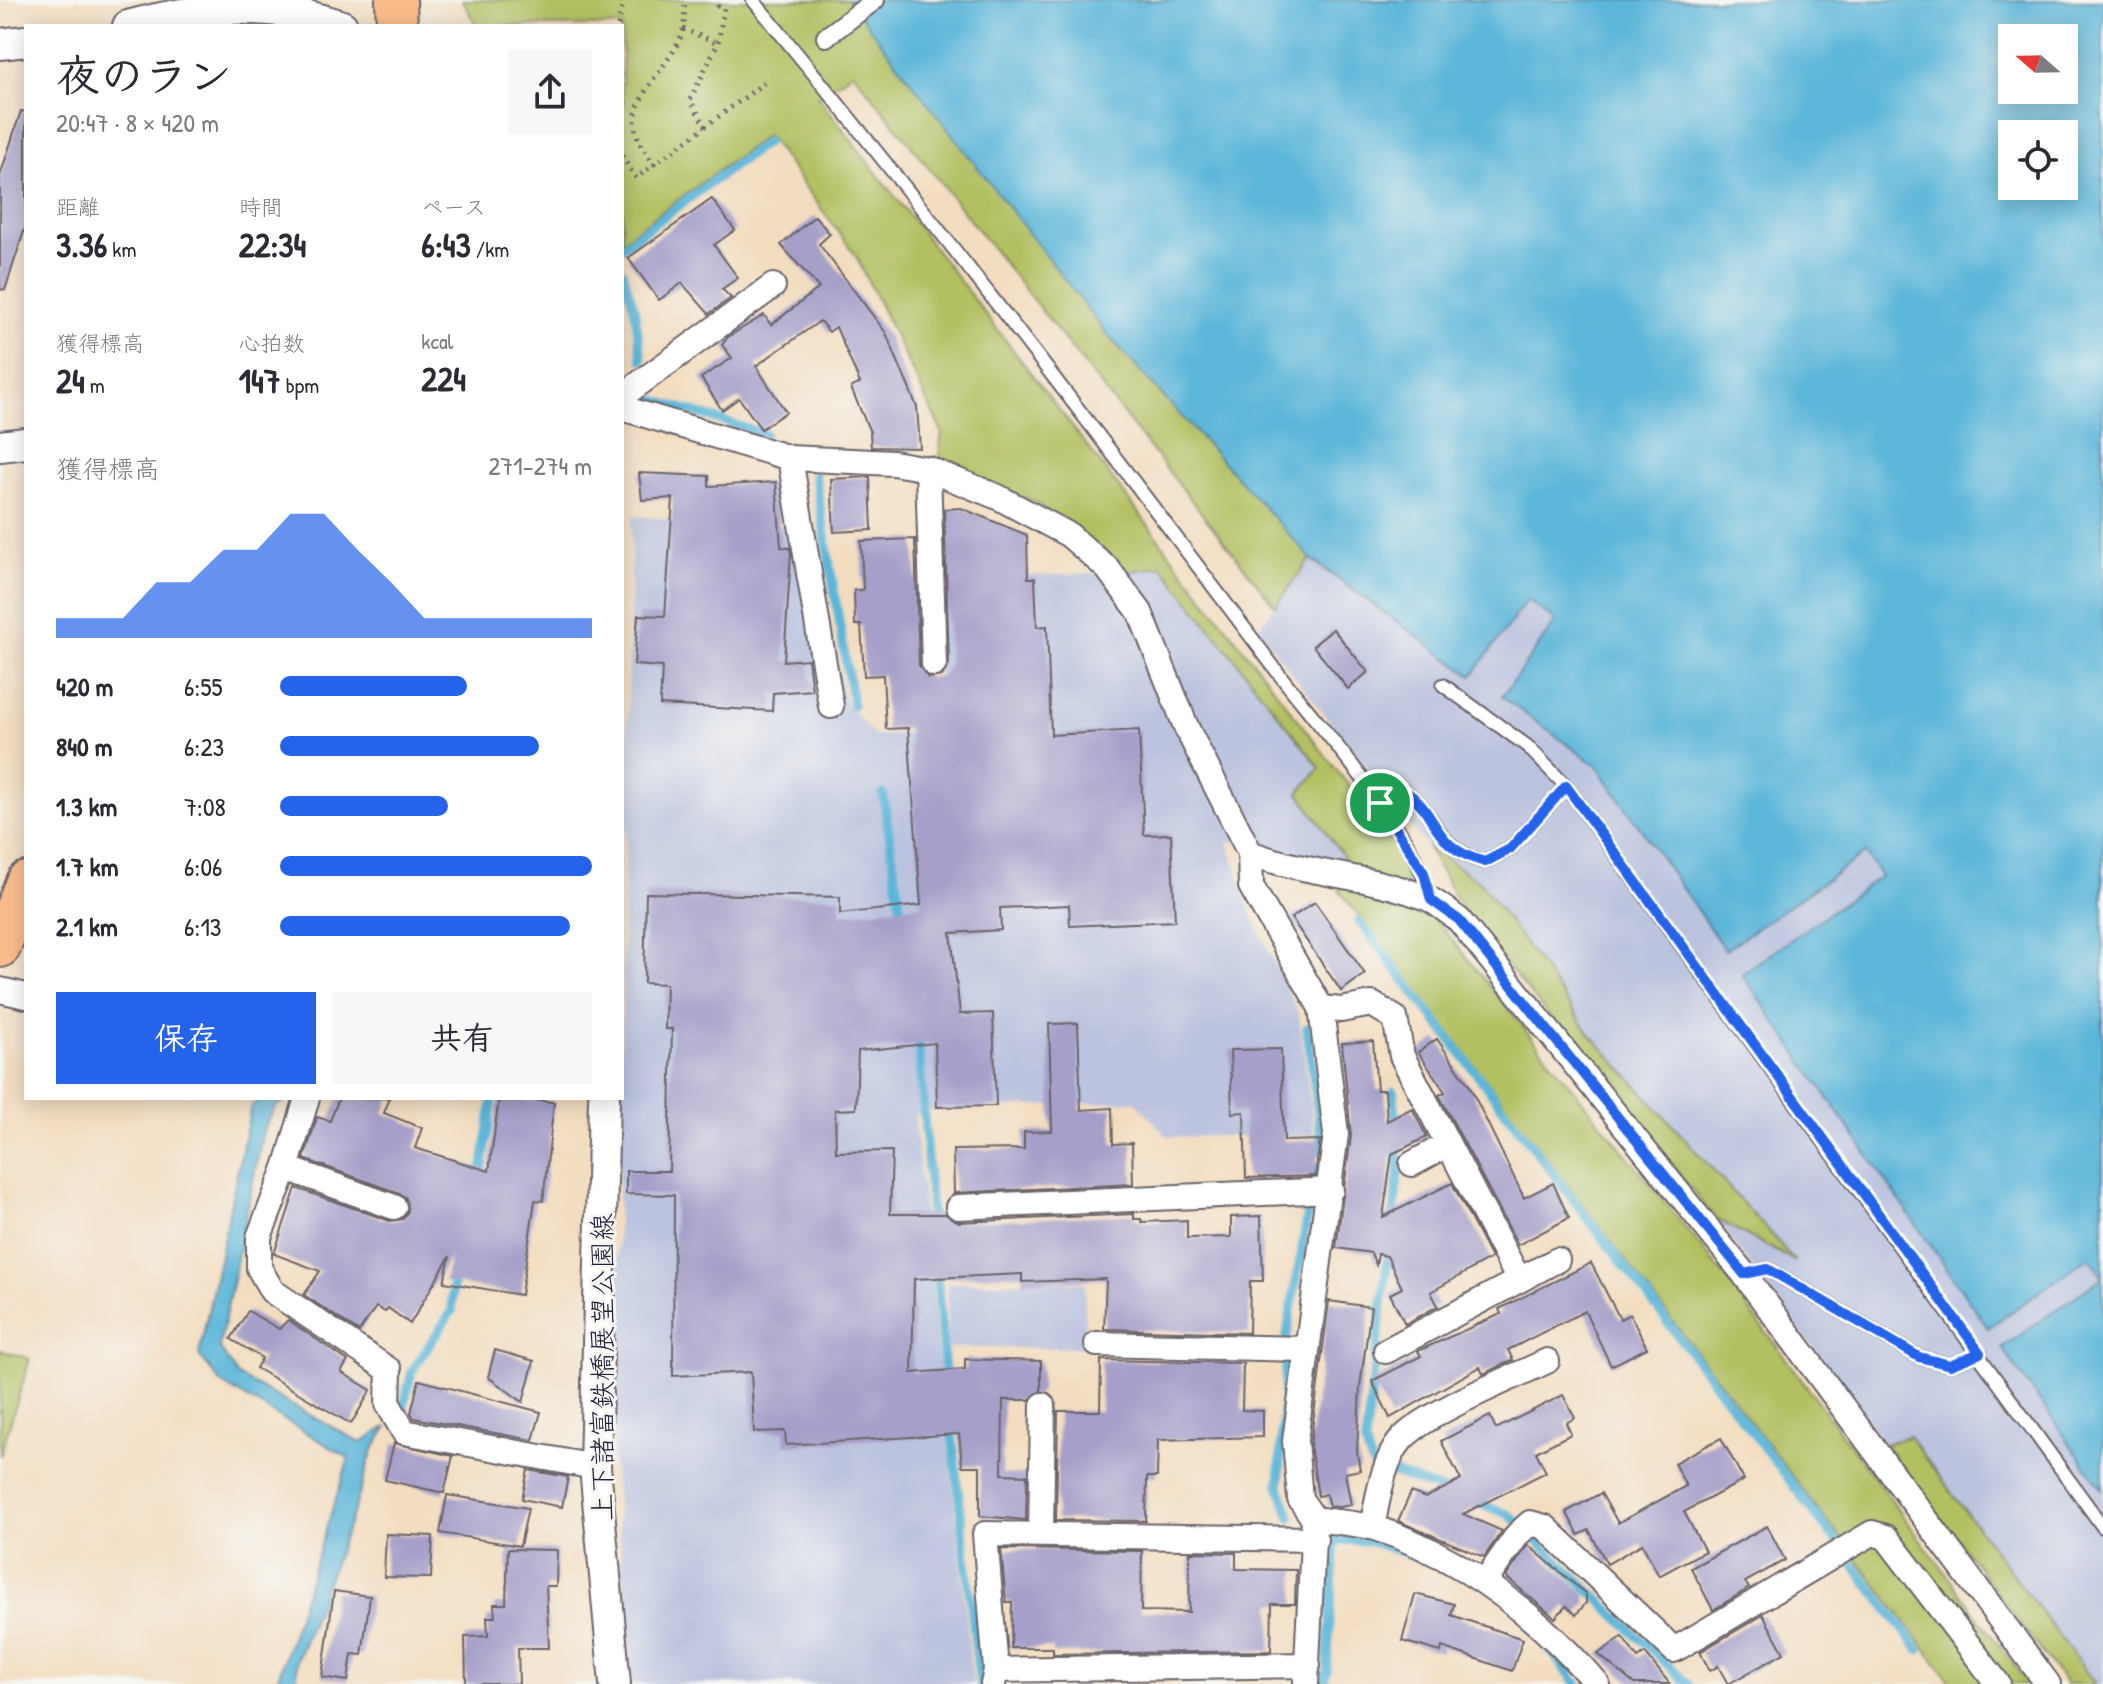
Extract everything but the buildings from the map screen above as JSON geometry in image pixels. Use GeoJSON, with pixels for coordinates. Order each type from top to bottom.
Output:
{"type":"FeatureCollection","features":[{"type":"Feature","properties":{"kind":"highway"},"geometry":{"type":"LineString","coordinates":[[396,0],[397,24]]}},
{"type":"Feature","properties":{"kind":"highway"},"geometry":{"type":"LineString","coordinates":[[0,947],[24,887]]}},
{"type":"Feature","properties":{"kind":"street"},"geometry":{"type":"LineString","coordinates":[[826,37],[875,0]]}},
{"type":"Feature","properties":{"kind":"street"},"geometry":{"type":"LineString","coordinates":[[136,24],[203,6],[241,5],[287,9],[336,24]]}},
{"type":"Feature","properties":{"kind":"street"},"geometry":{"type":"LineString","coordinates":[[0,44],[24,41]]}},
{"type":"Feature","properties":{"kind":"street"},"geometry":{"type":"LineString","coordinates":[[624,395],[773,286]]}},
{"type":"Feature","properties":{"kind":"street"},"geometry":{"type":"LineString","coordinates":[[624,409],[790,458],[893,463],[928,469],[998,497],[1069,535],[1107,568],[1140,612],[1187,729],[1250,853],[1251,886],[1321,1008],[1336,1134],[1331,1190],[1305,1349],[1295,1441],[1300,1499],[1314,1529],[1307,1675],[995,1677],[985,1534],[1041,1534],[1314,1529],[1372,1527],[1429,1549],[1486,1580],[1561,1643],[1597,1684]]}},
{"type":"Feature","properties":{"kind":"street"},"geometry":{"type":"LineString","coordinates":[[0,446],[24,443]]}},
{"type":"Feature","properties":{"kind":"street"},"geometry":{"type":"LineString","coordinates":[[790,458],[831,706]]}},
{"type":"Feature","properties":{"kind":"street"},"geometry":{"type":"LineString","coordinates":[[928,469],[934,664]]}},
{"type":"Feature","properties":{"kind":"street"},"geometry":{"type":"LineString","coordinates":[[1250,853],[1275,863],[1394,888],[1431,900],[1459,920],[1744,1274],[2048,1684]]}},
{"type":"Feature","properties":{"kind":"street"},"geometry":{"type":"LineString","coordinates":[[0,990],[24,996]]}},
{"type":"Feature","properties":{"kind":"street"},"geometry":{"type":"LineString","coordinates":[[1321,1008],[1341,1010],[1372,1004],[1395,1018],[1402,1056],[1519,1280]]}},
{"type":"Feature","properties":{"kind":"street"},"geometry":{"type":"LineString","coordinates":[[306,1100],[286,1168],[259,1237],[259,1268],[272,1291],[389,1370],[388,1404],[404,1432],[595,1467]]}},
{"type":"Feature","properties":{"kind":"street","name":"上下諸富鉄橋展望公園線"},"geometry":{"type":"LineString","coordinates":[[604,1100],[595,1467],[615,1684]]}},
{"type":"Feature","properties":{"kind":"street"},"geometry":{"type":"LineString","coordinates":[[1412,1164],[1448,1144]]}},
{"type":"Feature","properties":{"kind":"street"},"geometry":{"type":"LineString","coordinates":[[286,1168],[394,1207]]}},
{"type":"Feature","properties":{"kind":"street"},"geometry":{"type":"LineString","coordinates":[[958,1207],[1331,1190]]}},
{"type":"Feature","properties":{"kind":"street"},"geometry":{"type":"LineString","coordinates":[[1386,1351],[1557,1260]]}},
{"type":"Feature","properties":{"kind":"street"},"geometry":{"type":"LineString","coordinates":[[1097,1344],[1305,1349]]}},
{"type":"Feature","properties":{"kind":"street"},"geometry":{"type":"LineString","coordinates":[[1372,1527],[1386,1472],[1400,1441],[1419,1425],[1547,1361]]}},
{"type":"Feature","properties":{"kind":"street"},"geometry":{"type":"LineString","coordinates":[[1041,1534],[1043,1405]]}},
{"type":"Feature","properties":{"kind":"street"},"geometry":{"type":"LineString","coordinates":[[1486,1580],[1524,1528],[1545,1527],[1674,1650],[1872,1533],[1886,1537],[1998,1684]]}},
{"type":"Feature","properties":{"kind":"lane"},"geometry":{"type":"LineString","coordinates":[[753,0],[1036,350],[1312,719],[1380,803],[1424,873],[1431,900]]}},
{"type":"Feature","properties":{"kind":"lane"},"geometry":{"type":"LineString","coordinates":[[1443,685],[1527,746],[1566,786],[1980,1353],[2103,1527]]}},
{"type":"Feature","properties":{"kind":"lane"},"geometry":{"type":"LineString","coordinates":[[1380,803],[1386,790],[1395,787],[1414,794],[1447,846],[1465,857],[1485,862],[1510,849],[1566,786]]}},
{"type":"Feature","properties":{"kind":"lane"},"geometry":{"type":"LineString","coordinates":[[1744,1274],[1768,1269],[1919,1357],[1950,1365],[1980,1353]]}},
{"type":"Feature","properties":{"kind":"path"},"geometry":{"type":"LineString","coordinates":[[618,24],[622,7],[619,0]]}},
{"type":"Feature","properties":{"kind":"path"},"geometry":{"type":"LineString","coordinates":[[655,165],[638,138],[637,112],[683,29],[685,0]]}},
{"type":"Feature","properties":{"kind":"path"},"geometry":{"type":"LineString","coordinates":[[706,127],[690,100],[718,43],[724,8],[718,6],[717,0]]}},
{"type":"Feature","properties":{"kind":"path"},"geometry":{"type":"LineString","coordinates":[[683,29],[718,43]]}},
{"type":"Feature","properties":{"kind":"path"},"geometry":{"type":"LineString","coordinates":[[624,159],[636,178],[764,83]]}},
{"type":"Feature","properties":{"kind":"shaded area"},"geometry":{"type":"Polygon","coordinates":[[[2103,399],[2103,1684],[2066,1684],[1708,1209],[1464,913],[1427,846],[1258,629],[1310,558],[2103,399]]]}},
{"type":"Feature","properties":{"kind":"shaded area"},"geometry":{"type":"Polygon","coordinates":[[[632,516],[812,529],[845,702],[875,736],[941,730],[934,579],[1126,572],[1161,566],[1320,768],[1352,869],[1228,841],[1251,913],[1299,1015],[1314,1135],[1168,1137],[1135,1101],[930,1111],[914,1115],[973,1684],[632,1684],[613,1462],[620,1100],[624,1100],[624,914],[632,516]]]}},
{"type":"Feature","properties":{"kind":"shaded area"},"geometry":{"type":"Polygon","coordinates":[[[1085,1282],[1085,1348],[947,1348],[948,1283],[1085,1282]]]}},
{"type":"Feature","properties":{"kind":"green space"},"geometry":{"type":"Polygon","coordinates":[[[462,0],[882,0],[1472,676],[1310,559],[1275,606],[853,72],[818,97],[1413,869],[1406,883],[1716,1265],[2028,1684],[1953,1684],[1339,890],[1352,869],[1299,793],[1320,768],[1162,566],[1126,572],[1036,503],[938,464],[942,432],[856,256],[767,135],[624,240],[624,24],[476,24],[462,0]]]}},
{"type":"Feature","properties":{"kind":"green space"},"geometry":{"type":"Polygon","coordinates":[[[1427,846],[1480,882],[1591,1035],[1795,1261],[1716,1219],[1464,913],[1427,846]]]}},
{"type":"Feature","properties":{"kind":"green space"},"geometry":{"type":"Polygon","coordinates":[[[0,1350],[30,1359],[0,1456],[0,1350]]]}},
{"type":"Feature","properties":{"kind":"green space"},"geometry":{"type":"Polygon","coordinates":[[[1909,1436],[2095,1684],[2066,1684],[1885,1444],[1909,1436]]]}},
{"type":"Feature","properties":{"kind":"water"},"geometry":{"type":"Polygon","coordinates":[[[848,0],[2103,0],[2103,1277],[2089,1257],[1988,1328],[1742,974],[1881,876],[1865,853],[1725,950],[1597,766],[1502,697],[1556,621],[1527,600],[1472,676],[1310,558],[1106,333],[848,0]]]}},
{"type":"Feature","properties":{"kind":"water"},"geometry":{"type":"Polygon","coordinates":[[[260,1100],[288,1100],[277,1105],[264,1127],[219,1347],[238,1376],[361,1443],[388,1426],[372,1452],[354,1511],[297,1660],[297,1684],[276,1684],[349,1458],[221,1383],[199,1355],[251,1107],[260,1100]]]}},
{"type":"Feature","properties":{"kind":"water"},"geometry":{"type":"Polygon","coordinates":[[[2103,1277],[2103,1490],[2002,1348],[2103,1277]]]}},
{"type":"Feature","properties":{"kind":"waterway"},"geometry":{"type":"LineString","coordinates":[[624,246],[767,142]]}},
{"type":"Feature","properties":{"kind":"waterway"},"geometry":{"type":"LineString","coordinates":[[624,277],[634,307],[642,360]]}},
{"type":"Feature","properties":{"kind":"waterway"},"geometry":{"type":"LineString","coordinates":[[648,398],[765,434]]}},
{"type":"Feature","properties":{"kind":"waterway"},"geometry":{"type":"LineString","coordinates":[[815,475],[853,705]]}},
{"type":"Feature","properties":{"kind":"waterway"},"geometry":{"type":"LineString","coordinates":[[883,794],[902,917]]}},
{"type":"Feature","properties":{"kind":"waterway"},"geometry":{"type":"LineString","coordinates":[[1359,921],[1835,1540]]}},
{"type":"Feature","properties":{"kind":"waterway"},"geometry":{"type":"LineString","coordinates":[[1307,1028],[1321,1134],[1318,1151]]}},
{"type":"Feature","properties":{"kind":"waterway"},"geometry":{"type":"LineString","coordinates":[[918,1035],[932,1224]]}},
{"type":"Feature","properties":{"kind":"waterway"},"geometry":{"type":"LineString","coordinates":[[1394,1091],[1396,1127]]}},
{"type":"Feature","properties":{"kind":"waterway"},"geometry":{"type":"LineString","coordinates":[[481,1178],[493,1100]]}},
{"type":"Feature","properties":{"kind":"waterway"},"geometry":{"type":"LineString","coordinates":[[1393,1223],[1399,1169],[1397,1142]]}},
{"type":"Feature","properties":{"kind":"waterway"},"geometry":{"type":"LineString","coordinates":[[1291,1518],[1279,1486],[1287,1334],[1316,1166]]}},
{"type":"Feature","properties":{"kind":"waterway"},"geometry":{"type":"LineString","coordinates":[[1389,1249],[1365,1444],[1373,1466],[1450,1493]]}},
{"type":"Feature","properties":{"kind":"waterway"},"geometry":{"type":"LineString","coordinates":[[936,1266],[946,1383]]}},
{"type":"Feature","properties":{"kind":"waterway"},"geometry":{"type":"LineString","coordinates":[[403,1410],[412,1371],[452,1311],[453,1272]]}},
{"type":"Feature","properties":{"kind":"waterway"},"geometry":{"type":"LineString","coordinates":[[951,1425],[980,1684]]}},
{"type":"Feature","properties":{"kind":"waterway"},"geometry":{"type":"LineString","coordinates":[[1472,1501],[1510,1515],[1688,1684]]}},
{"type":"Feature","properties":{"kind":"waterway"},"geometry":{"type":"LineString","coordinates":[[1323,1684],[1327,1671],[1335,1540],[1368,1541],[1420,1558]]}},
{"type":"Feature","properties":{"kind":"waterway"},"geometry":{"type":"LineString","coordinates":[[1854,1566],[1919,1650]]}},
{"type":"Feature","properties":{"kind":"waterway"},"geometry":{"type":"LineString","coordinates":[[1549,1649],[1577,1684]]}},
{"type":"Feature","properties":{"kind":"route"},"geometry":{"type":"LineString","coordinates":[[1566,786],[1980,1353],[1950,1365],[1919,1357],[1768,1269],[1744,1274],[1459,920],[1431,900],[1424,873],[1380,803],[1386,790],[1395,787],[1414,794],[1447,846],[1465,857],[1485,862],[1510,849],[1566,786]]}}]}
